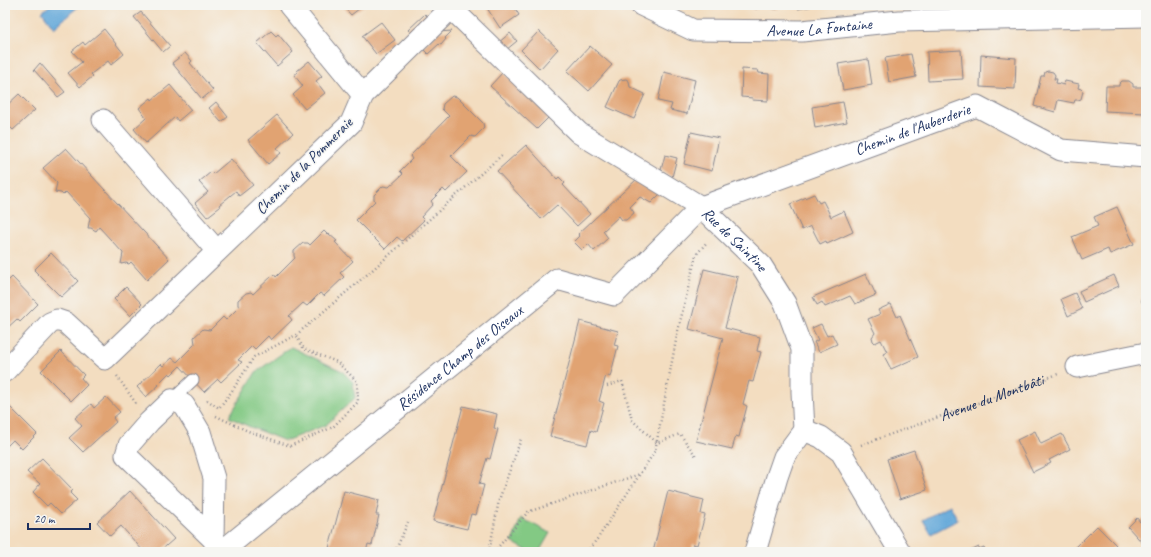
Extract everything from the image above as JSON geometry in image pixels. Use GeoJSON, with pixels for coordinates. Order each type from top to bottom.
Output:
{"type":"FeatureCollection","features":[{"type":"Feature","properties":{"kind":"street"},"geometry":{"type":"LineString","coordinates":[[289,5],[364,95]]}},
{"type":"Feature","properties":{"kind":"street","name":"Avenue La Fontaine"},"geometry":{"type":"LineString","coordinates":[[641,5],[693,30],[802,31],[895,13],[1146,16]]}},
{"type":"Feature","properties":{"kind":"street","name":"Chemin de la Pommeraie"},"geometry":{"type":"LineString","coordinates":[[105,359],[351,123],[364,95],[450,7]]}},
{"type":"Feature","properties":{"kind":"street","name":"Rue de Saintine"},"geometry":{"type":"LineString","coordinates":[[450,7],[579,133],[702,207],[761,264],[785,304],[802,349],[804,430]]}},
{"type":"Feature","properties":{"kind":"street","name":"Chemin de l'Auberderie"},"geometry":{"type":"LineString","coordinates":[[702,207],[977,106],[1061,150],[1146,157]]}},
{"type":"Feature","properties":{"kind":"street"},"geometry":{"type":"LineString","coordinates":[[104,120],[217,252]]}},
{"type":"Feature","properties":{"kind":"street","name":"Résidence Champ des Oiseaux"},"geometry":{"type":"LineString","coordinates":[[217,548],[557,279],[614,295],[702,207]]}},
{"type":"Feature","properties":{"kind":"street"},"geometry":{"type":"LineString","coordinates":[[5,371],[50,323],[57,320],[66,323],[105,359]]}},
{"type":"Feature","properties":{"kind":"street"},"geometry":{"type":"LineString","coordinates":[[1077,368],[1146,353]]}},
{"type":"Feature","properties":{"kind":"street"},"geometry":{"type":"LineString","coordinates":[[172,400],[184,405],[200,432],[214,478],[217,548],[126,455],[129,445],[149,422],[172,400]]}},
{"type":"Feature","properties":{"kind":"street"},"geometry":{"type":"LineString","coordinates":[[755,552],[784,457],[804,430],[820,437],[841,452],[900,552]]}},
{"type":"Feature","properties":{"kind":"lane"},"geometry":{"type":"LineString","coordinates":[[172,400],[194,380]]}},
{"type":"Feature","properties":{"kind":"path"},"geometry":{"type":"LineString","coordinates":[[219,408],[254,357],[296,335],[502,156]]}},
{"type":"Feature","properties":{"kind":"path"},"geometry":{"type":"LineString","coordinates":[[587,552],[598,538],[655,451],[677,335],[696,255],[720,224]]}},
{"type":"Feature","properties":{"kind":"path"},"geometry":{"type":"LineString","coordinates":[[195,424],[215,416],[248,431],[290,446],[333,427],[358,402],[357,381],[336,362],[304,349],[296,335]]}},
{"type":"Feature","properties":{"kind":"path"},"geometry":{"type":"LineString","coordinates":[[105,359],[149,422]]}},
{"type":"Feature","properties":{"kind":"path","name":"Avenue du Montbâti"},"geometry":{"type":"LineString","coordinates":[[841,452],[1077,368]]}},
{"type":"Feature","properties":{"kind":"path"},"geometry":{"type":"LineString","coordinates":[[607,386],[622,381],[632,420],[657,443]]}},
{"type":"Feature","properties":{"kind":"path"},"geometry":{"type":"LineString","coordinates":[[657,443],[680,434],[696,456]]}},
{"type":"Feature","properties":{"kind":"path"},"geometry":{"type":"LineString","coordinates":[[489,552],[500,500],[521,439]]}},
{"type":"Feature","properties":{"kind":"path"},"geometry":{"type":"LineString","coordinates":[[494,552],[528,512],[641,474]]}},
{"type":"Feature","properties":{"kind":"path"},"geometry":{"type":"LineString","coordinates":[[395,552],[408,522]]}},
{"type":"Feature","properties":{"kind":"green space"},"geometry":{"type":"Polygon","coordinates":[[[291,347],[342,371],[353,382],[355,398],[326,425],[285,441],[229,417],[256,372],[291,347]]]}},
{"type":"Feature","properties":{"kind":"green space"},"geometry":{"type":"Polygon","coordinates":[[[521,518],[550,533],[539,552],[530,552],[512,542],[521,518]]]}},
{"type":"Feature","properties":{"kind":"water"},"geometry":{"type":"Polygon","coordinates":[[[50,5],[80,5],[54,28],[42,12],[50,5]]]}},
{"type":"Feature","properties":{"kind":"water"},"geometry":{"type":"Polygon","coordinates":[[[950,505],[958,520],[931,534],[923,520],[950,505]]]}},
{"type":"Feature","properties":{"kind":"building"},"geometry":{"type":"Polygon","coordinates":[[[342,5],[364,5],[351,15],[342,5]]]}},
{"type":"Feature","properties":{"kind":"building"},"geometry":{"type":"Polygon","coordinates":[[[485,5],[513,5],[519,15],[500,28],[485,5]]]}},
{"type":"Feature","properties":{"kind":"building"},"geometry":{"type":"Polygon","coordinates":[[[745,5],[778,5],[777,9],[758,7],[757,9],[745,7],[745,5]]]}},
{"type":"Feature","properties":{"kind":"building"},"geometry":{"type":"Polygon","coordinates":[[[797,5],[814,5],[814,6],[798,9],[797,5]]]}},
{"type":"Feature","properties":{"kind":"building"},"geometry":{"type":"Polygon","coordinates":[[[141,12],[170,46],[163,52],[134,17],[141,12]]]}},
{"type":"Feature","properties":{"kind":"building"},"geometry":{"type":"Polygon","coordinates":[[[425,14],[432,22],[416,38],[408,30],[425,14]]]}},
{"type":"Feature","properties":{"kind":"building"},"geometry":{"type":"Polygon","coordinates":[[[381,22],[395,40],[376,54],[362,36],[381,22]]]}},
{"type":"Feature","properties":{"kind":"building"},"geometry":{"type":"Polygon","coordinates":[[[104,29],[124,54],[111,65],[108,61],[91,74],[93,76],[80,87],[68,73],[82,62],[72,51],[83,42],[85,45],[104,29]]]}},
{"type":"Feature","properties":{"kind":"building"},"geometry":{"type":"Polygon","coordinates":[[[271,31],[276,36],[278,34],[293,52],[277,66],[257,43],[271,31]]]}},
{"type":"Feature","properties":{"kind":"building"},"geometry":{"type":"Polygon","coordinates":[[[452,31],[441,45],[439,44],[428,54],[422,48],[438,32],[452,31]]]}},
{"type":"Feature","properties":{"kind":"building"},"geometry":{"type":"Polygon","coordinates":[[[539,31],[558,49],[540,69],[521,50],[539,31]]]}},
{"type":"Feature","properties":{"kind":"building"},"geometry":{"type":"Polygon","coordinates":[[[510,33],[517,41],[506,50],[498,43],[510,33]]]}},
{"type":"Feature","properties":{"kind":"building"},"geometry":{"type":"Polygon","coordinates":[[[590,46],[612,65],[589,91],[567,71],[590,46]]]}},
{"type":"Feature","properties":{"kind":"building"},"geometry":{"type":"Polygon","coordinates":[[[961,50],[963,79],[928,81],[927,52],[961,50]]]}},
{"type":"Feature","properties":{"kind":"building"},"geometry":{"type":"Polygon","coordinates":[[[185,53],[192,61],[190,63],[213,90],[202,99],[172,63],[185,53]]]}},
{"type":"Feature","properties":{"kind":"building"},"geometry":{"type":"Polygon","coordinates":[[[911,54],[916,77],[889,82],[885,58],[911,54]]]}},
{"type":"Feature","properties":{"kind":"building"},"geometry":{"type":"Polygon","coordinates":[[[981,55],[1016,58],[1015,89],[980,87],[981,55]]]}},
{"type":"Feature","properties":{"kind":"building"},"geometry":{"type":"Polygon","coordinates":[[[868,59],[872,85],[843,90],[838,64],[868,59]]]}},
{"type":"Feature","properties":{"kind":"building"},"geometry":{"type":"Polygon","coordinates":[[[309,61],[322,76],[316,81],[325,93],[305,109],[293,95],[303,86],[294,75],[309,61]]]}},
{"type":"Feature","properties":{"kind":"building"},"geometry":{"type":"Polygon","coordinates":[[[40,63],[65,92],[58,97],[34,70],[40,63]]]}},
{"type":"Feature","properties":{"kind":"building"},"geometry":{"type":"Polygon","coordinates":[[[742,69],[758,70],[759,73],[769,74],[768,101],[752,100],[753,98],[741,97],[742,69]]]}},
{"type":"Feature","properties":{"kind":"building"},"geometry":{"type":"Polygon","coordinates":[[[503,72],[550,116],[537,129],[490,86],[503,72]]]}},
{"type":"Feature","properties":{"kind":"building"},"geometry":{"type":"Polygon","coordinates":[[[664,72],[695,80],[687,114],[670,110],[672,104],[658,101],[664,72]]]}},
{"type":"Feature","properties":{"kind":"building"},"geometry":{"type":"Polygon","coordinates":[[[1045,72],[1053,72],[1055,75],[1054,79],[1057,79],[1056,83],[1064,85],[1065,81],[1079,84],[1078,88],[1083,91],[1081,99],[1075,100],[1074,103],[1058,100],[1055,112],[1034,106],[1041,76],[1044,76],[1045,72]]]}},
{"type":"Feature","properties":{"kind":"building"},"geometry":{"type":"Polygon","coordinates":[[[626,79],[629,81],[630,87],[645,94],[634,119],[607,107],[619,81],[626,79]]]}},
{"type":"Feature","properties":{"kind":"building"},"geometry":{"type":"Polygon","coordinates":[[[1122,81],[1129,81],[1133,84],[1133,87],[1145,87],[1144,113],[1105,111],[1106,86],[1119,86],[1122,81]]]}},
{"type":"Feature","properties":{"kind":"building"},"geometry":{"type":"Polygon","coordinates":[[[170,85],[191,110],[178,121],[175,117],[146,143],[134,129],[146,118],[139,108],[151,98],[152,100],[170,85]]]}},
{"type":"Feature","properties":{"kind":"building"},"geometry":{"type":"Polygon","coordinates":[[[19,94],[35,110],[13,130],[5,122],[5,107],[19,94]]]}},
{"type":"Feature","properties":{"kind":"building"},"geometry":{"type":"Polygon","coordinates":[[[452,96],[457,97],[483,123],[484,128],[475,137],[471,136],[451,156],[467,172],[446,192],[443,189],[431,201],[433,204],[421,217],[424,220],[402,241],[397,237],[385,249],[356,220],[375,201],[374,195],[383,186],[389,187],[403,174],[400,171],[412,159],[410,156],[449,116],[442,109],[443,104],[452,96]]]}},
{"type":"Feature","properties":{"kind":"building"},"geometry":{"type":"Polygon","coordinates":[[[216,102],[228,117],[221,122],[209,108],[216,102]]]}},
{"type":"Feature","properties":{"kind":"building"},"geometry":{"type":"Polygon","coordinates":[[[843,102],[847,122],[815,128],[812,107],[843,102]]]}},
{"type":"Feature","properties":{"kind":"building"},"geometry":{"type":"Polygon","coordinates":[[[277,115],[293,133],[277,148],[281,153],[268,164],[248,140],[277,115]]]}},
{"type":"Feature","properties":{"kind":"building"},"geometry":{"type":"Polygon","coordinates":[[[691,132],[719,138],[712,171],[684,164],[691,132]]]}},
{"type":"Feature","properties":{"kind":"building"},"geometry":{"type":"Polygon","coordinates":[[[526,145],[557,179],[559,177],[565,183],[563,185],[590,214],[577,226],[557,205],[541,219],[497,171],[526,145]]]}},
{"type":"Feature","properties":{"kind":"building"},"geometry":{"type":"Polygon","coordinates":[[[66,148],[169,259],[147,280],[131,262],[129,264],[121,264],[123,253],[99,227],[96,231],[88,228],[90,218],[66,192],[63,195],[55,192],[57,183],[43,168],[66,148]]]}},
{"type":"Feature","properties":{"kind":"building"},"geometry":{"type":"Polygon","coordinates":[[[665,155],[677,158],[672,177],[661,170],[665,155]]]}},
{"type":"Feature","properties":{"kind":"building"},"geometry":{"type":"Polygon","coordinates":[[[231,159],[253,185],[239,196],[236,191],[219,205],[220,207],[207,217],[195,203],[208,192],[199,182],[211,172],[213,174],[231,159]]]}},
{"type":"Feature","properties":{"kind":"building"},"geometry":{"type":"Polygon","coordinates":[[[637,179],[660,194],[651,203],[640,197],[630,207],[634,213],[626,220],[622,220],[619,216],[603,231],[608,238],[594,251],[588,244],[582,250],[574,242],[580,236],[578,234],[637,179]]]}},
{"type":"Feature","properties":{"kind":"building"},"geometry":{"type":"Polygon","coordinates":[[[814,194],[819,203],[823,201],[831,217],[844,211],[853,232],[827,244],[826,241],[820,244],[811,226],[802,230],[790,204],[814,194]]]}},
{"type":"Feature","properties":{"kind":"building"},"geometry":{"type":"Polygon","coordinates":[[[1117,207],[1134,244],[1110,254],[1108,249],[1082,260],[1072,237],[1098,226],[1094,217],[1117,207]]]}},
{"type":"Feature","properties":{"kind":"building"},"geometry":{"type":"Polygon","coordinates":[[[324,231],[337,241],[335,242],[353,261],[340,273],[344,277],[324,296],[320,293],[307,306],[303,303],[289,316],[292,320],[271,340],[268,336],[255,349],[252,346],[238,360],[242,362],[221,382],[218,379],[204,392],[180,366],[171,375],[169,373],[146,397],[137,387],[161,364],[163,366],[172,358],[177,362],[195,344],[194,337],[203,329],[210,330],[223,317],[226,320],[239,307],[238,300],[246,293],[251,292],[253,294],[274,274],[276,277],[295,258],[294,251],[303,243],[308,243],[310,245],[324,231]]]}},
{"type":"Feature","properties":{"kind":"building"},"geometry":{"type":"Polygon","coordinates":[[[51,253],[78,281],[61,297],[34,270],[51,253]]]}},
{"type":"Feature","properties":{"kind":"building"},"geometry":{"type":"Polygon","coordinates":[[[704,269],[738,277],[725,328],[760,337],[757,351],[761,352],[753,382],[749,381],[743,404],[747,406],[739,437],[736,436],[732,449],[696,441],[723,338],[689,329],[704,269]]]}},
{"type":"Feature","properties":{"kind":"building"},"geometry":{"type":"Polygon","coordinates":[[[866,274],[876,295],[855,304],[850,296],[825,307],[822,302],[817,305],[813,297],[866,274]]]}},
{"type":"Feature","properties":{"kind":"building"},"geometry":{"type":"Polygon","coordinates":[[[1114,275],[1119,286],[1084,302],[1079,291],[1114,275]]]}},
{"type":"Feature","properties":{"kind":"building"},"geometry":{"type":"Polygon","coordinates":[[[12,277],[38,304],[20,322],[17,319],[5,330],[5,284],[12,277]]]}},
{"type":"Feature","properties":{"kind":"building"},"geometry":{"type":"Polygon","coordinates":[[[126,287],[142,304],[130,316],[114,299],[126,287]]]}},
{"type":"Feature","properties":{"kind":"building"},"geometry":{"type":"Polygon","coordinates":[[[1075,293],[1082,309],[1068,316],[1061,299],[1075,293]]]}},
{"type":"Feature","properties":{"kind":"building"},"geometry":{"type":"Polygon","coordinates":[[[1146,297],[1146,314],[1141,299],[1146,297]]]}},
{"type":"Feature","properties":{"kind":"building"},"geometry":{"type":"Polygon","coordinates":[[[891,304],[897,317],[900,315],[918,357],[891,369],[883,354],[887,352],[881,340],[875,343],[873,341],[872,337],[875,333],[868,319],[880,314],[878,310],[891,304]]]}},
{"type":"Feature","properties":{"kind":"building"},"geometry":{"type":"Polygon","coordinates":[[[580,321],[618,331],[614,345],[618,346],[610,377],[606,375],[599,401],[604,403],[596,432],[591,430],[587,445],[550,436],[580,321]]]}},
{"type":"Feature","properties":{"kind":"building"},"geometry":{"type":"Polygon","coordinates":[[[821,324],[827,336],[832,334],[837,344],[819,352],[814,342],[818,340],[812,328],[821,324]]]}},
{"type":"Feature","properties":{"kind":"building"},"geometry":{"type":"Polygon","coordinates":[[[61,351],[84,375],[81,378],[87,385],[71,401],[41,371],[61,351]]]}},
{"type":"Feature","properties":{"kind":"building"},"geometry":{"type":"Polygon","coordinates":[[[106,397],[120,412],[113,418],[116,422],[83,452],[69,438],[82,426],[75,418],[91,404],[94,408],[106,397]]]}},
{"type":"Feature","properties":{"kind":"building"},"geometry":{"type":"Polygon","coordinates":[[[9,406],[37,434],[22,449],[13,440],[5,448],[5,410],[9,406]]]}},
{"type":"Feature","properties":{"kind":"building"},"geometry":{"type":"Polygon","coordinates":[[[463,406],[497,414],[494,428],[498,429],[490,459],[487,458],[479,484],[484,485],[476,515],[471,514],[467,529],[433,521],[463,406]]]}},
{"type":"Feature","properties":{"kind":"building"},"geometry":{"type":"Polygon","coordinates":[[[1035,431],[1041,444],[1062,434],[1070,449],[1049,460],[1051,463],[1033,472],[1017,440],[1035,431]]]}},
{"type":"Feature","properties":{"kind":"building"},"geometry":{"type":"Polygon","coordinates":[[[914,450],[927,490],[900,499],[887,459],[914,450]]]}},
{"type":"Feature","properties":{"kind":"building"},"geometry":{"type":"Polygon","coordinates":[[[42,458],[73,490],[70,493],[77,500],[61,514],[50,503],[47,506],[33,492],[40,484],[27,472],[42,458]]]}},
{"type":"Feature","properties":{"kind":"building"},"geometry":{"type":"Polygon","coordinates":[[[130,491],[174,539],[159,552],[144,552],[121,526],[110,536],[97,522],[130,491]]]}},
{"type":"Feature","properties":{"kind":"building"},"geometry":{"type":"Polygon","coordinates":[[[344,491],[379,500],[376,515],[379,515],[372,545],[368,544],[366,552],[328,552],[344,491]]]}},
{"type":"Feature","properties":{"kind":"building"},"geometry":{"type":"Polygon","coordinates":[[[668,491],[704,500],[701,514],[705,515],[697,545],[693,544],[691,552],[653,552],[668,491]]]}},
{"type":"Feature","properties":{"kind":"building"},"geometry":{"type":"Polygon","coordinates":[[[1146,516],[1146,547],[1128,527],[1137,518],[1140,522],[1146,516]]]}},
{"type":"Feature","properties":{"kind":"building"},"geometry":{"type":"Polygon","coordinates":[[[1097,526],[1116,545],[1109,552],[1071,552],[1097,526]]]}},
{"type":"Feature","properties":{"kind":"building"},"geometry":{"type":"Polygon","coordinates":[[[979,547],[979,549],[984,547],[986,552],[968,552],[979,547]]]}}]}
